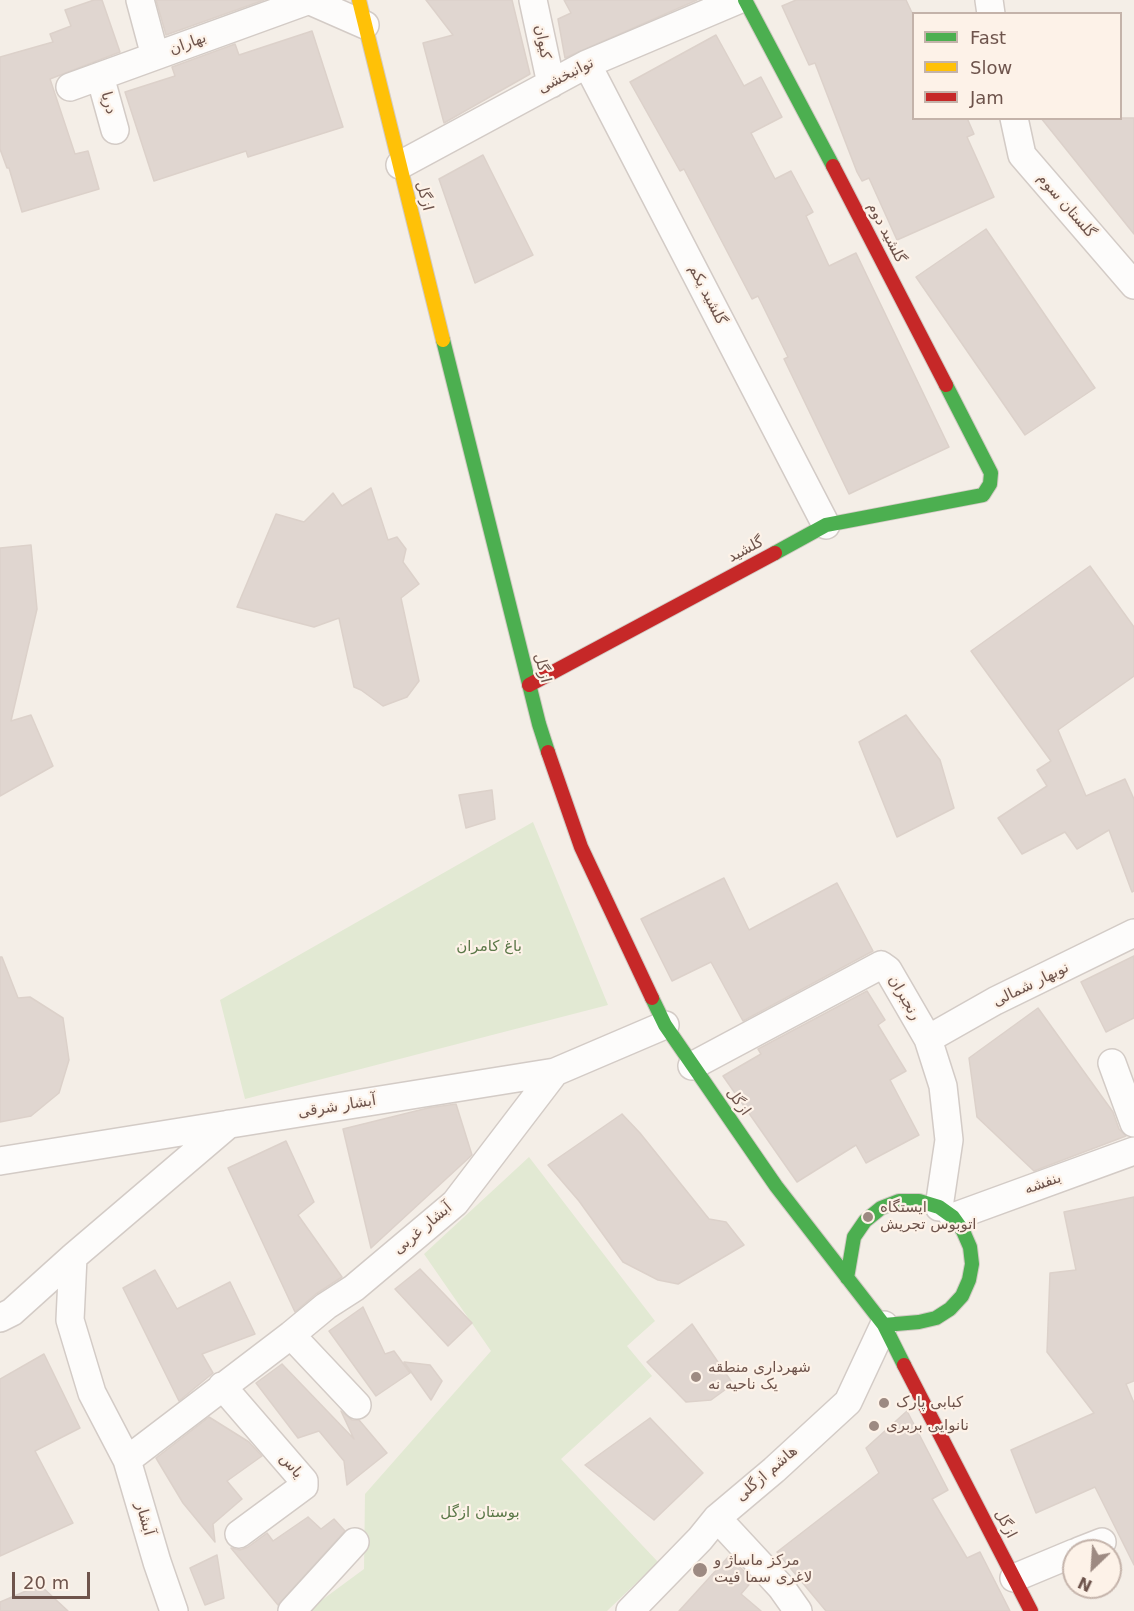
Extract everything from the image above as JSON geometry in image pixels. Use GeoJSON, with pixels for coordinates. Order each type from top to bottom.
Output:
{"type":"FeatureCollection","features":[{"type":"Feature","properties":{"kind":"main road","name":"گلشيد دوم"},"geometry":{"type":"LineString","coordinates":[[745,0],[991,473],[990,484]]}},
{"type":"Feature","properties":{"kind":"main road","name":"ازگل"},"geometry":{"type":"LineString","coordinates":[[362,12],[538,724],[581,847],[665,1025],[776,1186],[847,1278]]}},
{"type":"Feature","properties":{"kind":"main road","name":"گلشید"},"geometry":{"type":"LineString","coordinates":[[529,685],[826,525],[983,495],[990,484]]}},
{"type":"Feature","properties":{"kind":"main road"},"geometry":{"type":"LineString","coordinates":[[899,1201],[919,1201],[946,1212],[963,1231],[970,1246],[972,1264],[969,1280],[962,1296],[950,1309],[936,1318],[884,1325],[847,1278],[854,1237],[865,1221],[881,1208],[899,1201]]}},
{"type":"Feature","properties":{"kind":"main road","name":"ازگل"},"geometry":{"type":"LineString","coordinates":[[884,1325],[1031,1611]]}},
{"type":"Feature","properties":{"kind":"street"},"geometry":{"type":"LineString","coordinates":[[140,0],[155,56]]}},
{"type":"Feature","properties":{"kind":"street","name":"کیوان"},"geometry":{"type":"LineString","coordinates":[[534,0],[550,84]]}},
{"type":"Feature","properties":{"kind":"street","name":"توانبخشی"},"geometry":{"type":"LineString","coordinates":[[400,165],[587,64],[738,0]]}},
{"type":"Feature","properties":{"kind":"street"},"geometry":{"type":"LineString","coordinates":[[307,1],[362,12]]}},
{"type":"Feature","properties":{"kind":"street","name":"بهاران"},"geometry":{"type":"LineString","coordinates":[[69,87],[307,1]]}},
{"type":"Feature","properties":{"kind":"street","name":"گلشيد يكم"},"geometry":{"type":"LineString","coordinates":[[587,64],[826,525]]}},
{"type":"Feature","properties":{"kind":"street","name":"دریا"},"geometry":{"type":"LineString","coordinates":[[100,76],[116,130]]}},
{"type":"Feature","properties":{"kind":"street","name":"گلستان سوم"},"geometry":{"type":"LineString","coordinates":[[1014,120],[1022,156],[1134,285]]}},
{"type":"Feature","properties":{"kind":"street","name":"نوبهار شمالی"},"geometry":{"type":"LineString","coordinates":[[928,1039],[995,1001],[1134,933]]}},
{"type":"Feature","properties":{"kind":"street","name":"رنجبران"},"geometry":{"type":"LineString","coordinates":[[692,1066],[880,965],[888,970],[928,1039],[943,1086],[949,1140],[946,1212]]}},
{"type":"Feature","properties":{"kind":"street","name":"آبشار شرقی"},"geometry":{"type":"LineString","coordinates":[[0,1161],[555,1072],[665,1025]]}},
{"type":"Feature","properties":{"kind":"street"},"geometry":{"type":"LineString","coordinates":[[1112,1063],[1134,1123]]}},
{"type":"Feature","properties":{"kind":"street","name":"آبشار غربی"},"geometry":{"type":"LineString","coordinates":[[222,1386],[291,1335],[326,1305],[354,1288],[455,1203],[555,1072]]}},
{"type":"Feature","properties":{"kind":"street"},"geometry":{"type":"LineString","coordinates":[[0,1318],[12,1311],[229,1124]]}},
{"type":"Feature","properties":{"kind":"street","name":"بنفشه"},"geometry":{"type":"LineString","coordinates":[[946,1212],[1134,1151]]}},
{"type":"Feature","properties":{"kind":"street","name":"آبشار"},"geometry":{"type":"LineString","coordinates":[[73,1257],[70,1320],[92,1393],[127,1460],[174,1611]]}},
{"type":"Feature","properties":{"kind":"street","name":"هاشم ازگلی"},"geometry":{"type":"LineString","coordinates":[[630,1611],[700,1539],[717,1518],[774,1470],[848,1402],[884,1325]]}},
{"type":"Feature","properties":{"kind":"street"},"geometry":{"type":"LineString","coordinates":[[291,1335],[357,1405]]}},
{"type":"Feature","properties":{"kind":"street"},"geometry":{"type":"LineString","coordinates":[[127,1460],[222,1386]]}},
{"type":"Feature","properties":{"kind":"street","name":"یاس"},"geometry":{"type":"LineString","coordinates":[[222,1386],[304,1481],[304,1486],[239,1534]]}},
{"type":"Feature","properties":{"kind":"street"},"geometry":{"type":"LineString","coordinates":[[717,1518],[781,1587],[798,1611]]}},
{"type":"Feature","properties":{"kind":"street"},"geometry":{"type":"LineString","coordinates":[[292,1611],[355,1542]]}},
{"type":"Feature","properties":{"kind":"street"},"geometry":{"type":"LineString","coordinates":[[1014,1578],[1062,1558]]}},
{"type":"Feature","properties":{"kind":"green space","name":"باغ کامران"},"geometry":{"type":"Polygon","coordinates":[[[533,822],[608,1005],[245,1099],[220,1000],[533,822]]]}},
{"type":"Feature","properties":{"kind":"green space","name":"بوستان ازگل"},"geometry":{"type":"Polygon","coordinates":[[[529,1157],[655,1321],[627,1346],[652,1376],[561,1459],[658,1562],[607,1611],[307,1611],[364,1569],[365,1494],[491,1351],[424,1254],[529,1157]]]}},
{"type":"Feature","properties":{"kind":"building"},"geometry":{"type":"Polygon","coordinates":[[[94,0],[102,0],[120,52],[50,79],[75,154],[88,151],[99,189],[22,212],[9,168],[7,168],[0,149],[0,57],[53,42],[50,34],[71,26],[65,10],[94,0]]]}},
{"type":"Feature","properties":{"kind":"building"},"geometry":{"type":"Polygon","coordinates":[[[156,0],[264,0],[166,35],[156,0]]]}},
{"type":"Feature","properties":{"kind":"building"},"geometry":{"type":"Polygon","coordinates":[[[426,0],[512,0],[530,74],[444,123],[423,43],[453,35],[426,0]]]}},
{"type":"Feature","properties":{"kind":"building"},"geometry":{"type":"Polygon","coordinates":[[[564,0],[697,0],[565,58],[558,19],[571,13],[564,0]]]}},
{"type":"Feature","properties":{"kind":"building"},"geometry":{"type":"Polygon","coordinates":[[[796,0],[906,0],[912,13],[912,120],[968,120],[974,134],[967,137],[994,197],[897,240],[869,178],[862,181],[857,172],[815,63],[809,65],[782,6],[796,0]]]}},
{"type":"Feature","properties":{"kind":"building"},"geometry":{"type":"Polygon","coordinates":[[[312,31],[343,127],[248,157],[246,151],[154,181],[125,92],[175,76],[172,67],[235,44],[239,55],[312,31]]]}},
{"type":"Feature","properties":{"kind":"building"},"geometry":{"type":"Polygon","coordinates":[[[716,35],[744,86],[761,77],[782,117],[751,133],[775,179],[791,171],[813,212],[806,216],[829,266],[856,253],[949,447],[849,494],[784,359],[788,357],[758,296],[752,299],[684,169],[680,171],[630,82],[716,35]]]}},
{"type":"Feature","properties":{"kind":"building"},"geometry":{"type":"Polygon","coordinates":[[[1134,118],[1134,234],[1043,120],[1134,118]]]}},
{"type":"Feature","properties":{"kind":"building"},"geometry":{"type":"Polygon","coordinates":[[[483,155],[533,255],[475,283],[439,179],[483,155]]]}},
{"type":"Feature","properties":{"kind":"building"},"geometry":{"type":"Polygon","coordinates":[[[986,229],[1095,388],[1025,435],[916,277],[986,229]]]}},
{"type":"Feature","properties":{"kind":"building"},"geometry":{"type":"Polygon","coordinates":[[[371,488],[388,540],[397,537],[406,549],[403,562],[419,584],[401,598],[419,681],[407,697],[383,706],[354,687],[339,618],[314,627],[237,607],[276,514],[304,522],[333,493],[342,506],[371,488]]]}},
{"type":"Feature","properties":{"kind":"building"},"geometry":{"type":"Polygon","coordinates":[[[31,545],[37,609],[11,721],[31,715],[53,766],[0,796],[0,548],[31,545]]]}},
{"type":"Feature","properties":{"kind":"building"},"geometry":{"type":"Polygon","coordinates":[[[1090,566],[1134,627],[1134,676],[1058,730],[1086,796],[1125,779],[1134,799],[1134,891],[1132,892],[1109,830],[1077,849],[1065,832],[1022,854],[998,818],[1047,786],[1037,770],[1051,761],[971,651],[1090,566]]]}},
{"type":"Feature","properties":{"kind":"building"},"geometry":{"type":"Polygon","coordinates":[[[906,715],[940,760],[954,808],[897,837],[859,742],[906,715]]]}},
{"type":"Feature","properties":{"kind":"building"},"geometry":{"type":"Polygon","coordinates":[[[492,790],[495,819],[466,828],[459,795],[492,790]]]}},
{"type":"Feature","properties":{"kind":"building"},"geometry":{"type":"Polygon","coordinates":[[[724,878],[749,930],[837,883],[873,951],[743,1021],[711,962],[672,981],[641,919],[724,878]]]}},
{"type":"Feature","properties":{"kind":"building"},"geometry":{"type":"Polygon","coordinates":[[[1134,956],[1134,1018],[1106,1032],[1081,982],[1134,956]]]}},
{"type":"Feature","properties":{"kind":"building"},"geometry":{"type":"Polygon","coordinates":[[[0,957],[2,957],[18,998],[30,997],[63,1018],[69,1060],[59,1093],[31,1116],[0,1122],[0,957]]]}},
{"type":"Feature","properties":{"kind":"building"},"geometry":{"type":"Polygon","coordinates":[[[867,991],[885,1020],[878,1025],[906,1071],[890,1080],[919,1135],[866,1163],[856,1145],[797,1182],[723,1076],[761,1054],[758,1049],[867,991]]]}},
{"type":"Feature","properties":{"kind":"building"},"geometry":{"type":"Polygon","coordinates":[[[1038,1008],[1113,1112],[1119,1129],[1126,1136],[1034,1171],[977,1117],[969,1058],[1038,1008]]]}},
{"type":"Feature","properties":{"kind":"building"},"geometry":{"type":"Polygon","coordinates":[[[456,1104],[472,1155],[371,1248],[343,1129],[428,1108],[456,1104]]]}},
{"type":"Feature","properties":{"kind":"building"},"geometry":{"type":"Polygon","coordinates":[[[622,1114],[709,1219],[726,1222],[744,1245],[678,1284],[658,1280],[623,1262],[579,1201],[548,1165],[622,1114]]]}},
{"type":"Feature","properties":{"kind":"building"},"geometry":{"type":"Polygon","coordinates":[[[286,1141],[314,1202],[298,1215],[342,1277],[316,1294],[295,1312],[228,1168],[286,1141]]]}},
{"type":"Feature","properties":{"kind":"building"},"geometry":{"type":"Polygon","coordinates":[[[1134,1197],[1134,1381],[1126,1384],[1134,1403],[1134,1565],[1095,1487],[1036,1513],[1011,1450],[1094,1413],[1047,1352],[1050,1273],[1076,1270],[1064,1212],[1134,1197]]]}},
{"type":"Feature","properties":{"kind":"building"},"geometry":{"type":"Polygon","coordinates":[[[420,1269],[472,1323],[448,1346],[395,1289],[420,1269]]]}},
{"type":"Feature","properties":{"kind":"building"},"geometry":{"type":"Polygon","coordinates":[[[155,1270],[177,1309],[230,1282],[255,1334],[202,1354],[213,1373],[179,1401],[123,1288],[155,1270]]]}},
{"type":"Feature","properties":{"kind":"building"},"geometry":{"type":"Polygon","coordinates":[[[363,1307],[385,1354],[394,1351],[410,1373],[376,1396],[329,1331],[363,1307]]]}},
{"type":"Feature","properties":{"kind":"building"},"geometry":{"type":"Polygon","coordinates":[[[692,1324],[733,1384],[711,1400],[686,1402],[647,1362],[692,1324]]]}},
{"type":"Feature","properties":{"kind":"building"},"geometry":{"type":"Polygon","coordinates":[[[44,1354],[80,1428],[35,1451],[73,1523],[0,1556],[0,1379],[44,1354]]]}},
{"type":"Feature","properties":{"kind":"building"},"geometry":{"type":"Polygon","coordinates":[[[404,1362],[430,1365],[442,1381],[431,1400],[404,1362]]]}},
{"type":"Feature","properties":{"kind":"building"},"geometry":{"type":"Polygon","coordinates":[[[282,1364],[354,1439],[341,1411],[352,1420],[359,1420],[387,1453],[347,1485],[344,1461],[319,1431],[298,1438],[256,1383],[282,1364]]]}},
{"type":"Feature","properties":{"kind":"building"},"geometry":{"type":"Polygon","coordinates":[[[907,1411],[948,1490],[932,1499],[967,1558],[980,1552],[1010,1611],[826,1611],[777,1552],[879,1473],[866,1448],[907,1411]]]}},
{"type":"Feature","properties":{"kind":"building"},"geometry":{"type":"Polygon","coordinates":[[[209,1417],[249,1442],[262,1456],[227,1481],[242,1499],[213,1524],[215,1542],[183,1503],[156,1458],[209,1417]]]}},
{"type":"Feature","properties":{"kind":"building"},"geometry":{"type":"Polygon","coordinates":[[[650,1418],[703,1473],[654,1520],[585,1465],[650,1418]]]}},
{"type":"Feature","properties":{"kind":"building"},"geometry":{"type":"Polygon","coordinates":[[[308,1517],[321,1529],[334,1519],[345,1531],[278,1605],[231,1548],[240,1550],[248,1547],[267,1533],[273,1541],[308,1517]]]}},
{"type":"Feature","properties":{"kind":"building"},"geometry":{"type":"Polygon","coordinates":[[[217,1555],[224,1598],[205,1605],[190,1568],[217,1555]]]}},
{"type":"Feature","properties":{"kind":"building"},"geometry":{"type":"Polygon","coordinates":[[[729,1556],[753,1580],[741,1594],[761,1611],[679,1611],[729,1556]]]}},
{"type":"Feature","properties":{"kind":"building"},"geometry":{"type":"Polygon","coordinates":[[[40,1585],[68,1611],[0,1611],[0,1602],[40,1585]]]}},
{"type":"Feature","properties":{"kind":"traffic: fast"},"geometry":{"type":"LineString","coordinates":[[745,0],[833,166]]}},
{"type":"Feature","properties":{"kind":"traffic: fast"},"geometry":{"type":"LineString","coordinates":[[443,340],[539,724],[548,752]]}},
{"type":"Feature","properties":{"kind":"traffic: fast"},"geometry":{"type":"LineString","coordinates":[[775,553],[826,525],[983,495],[990,484],[991,473],[946,385]]}},
{"type":"Feature","properties":{"kind":"traffic: fast"},"geometry":{"type":"LineString","coordinates":[[652,998],[665,1025],[776,1186],[884,1325],[904,1365]]}},
{"type":"Feature","properties":{"kind":"traffic: fast"},"geometry":{"type":"LineString","coordinates":[[847,1278],[854,1237],[865,1221],[881,1208],[899,1201],[919,1201],[939,1207],[953,1217],[970,1247],[972,1264],[969,1280],[962,1296],[950,1309],[936,1318],[884,1325]]}},
{"type":"Feature","properties":{"kind":"traffic: slow"},"geometry":{"type":"LineString","coordinates":[[359,0],[443,340]]}},
{"type":"Feature","properties":{"kind":"traffic: jam"},"geometry":{"type":"LineString","coordinates":[[833,166],[946,385]]}},
{"type":"Feature","properties":{"kind":"traffic: jam"},"geometry":{"type":"LineString","coordinates":[[529,685],[775,553]]}},
{"type":"Feature","properties":{"kind":"traffic: jam"},"geometry":{"type":"LineString","coordinates":[[548,752],[581,847],[652,998]]}},
{"type":"Feature","properties":{"kind":"traffic: jam"},"geometry":{"type":"LineString","coordinates":[[904,1365],[1031,1611]]}},
{"type":"Feature","properties":{"kind":"place","name":"ایستگاه اتوبوس تجریش"},"geometry":{"type":"Point","coordinates":[868,1217]}},
{"type":"Feature","properties":{"kind":"place","name":"شهرداری منطقه یک ناحیه نه"},"geometry":{"type":"Point","coordinates":[696,1377]}},
{"type":"Feature","properties":{"kind":"place","name":"کبابی پارک"},"geometry":{"type":"Point","coordinates":[884,1403]}},
{"type":"Feature","properties":{"kind":"place","name":"نانوایی بربری"},"geometry":{"type":"Point","coordinates":[874,1426]}},
{"type":"Feature","properties":{"kind":"place","name":"مرکز ماساژ و لاغری سما فیت"},"geometry":{"type":"Point","coordinates":[700,1570]}}]}
